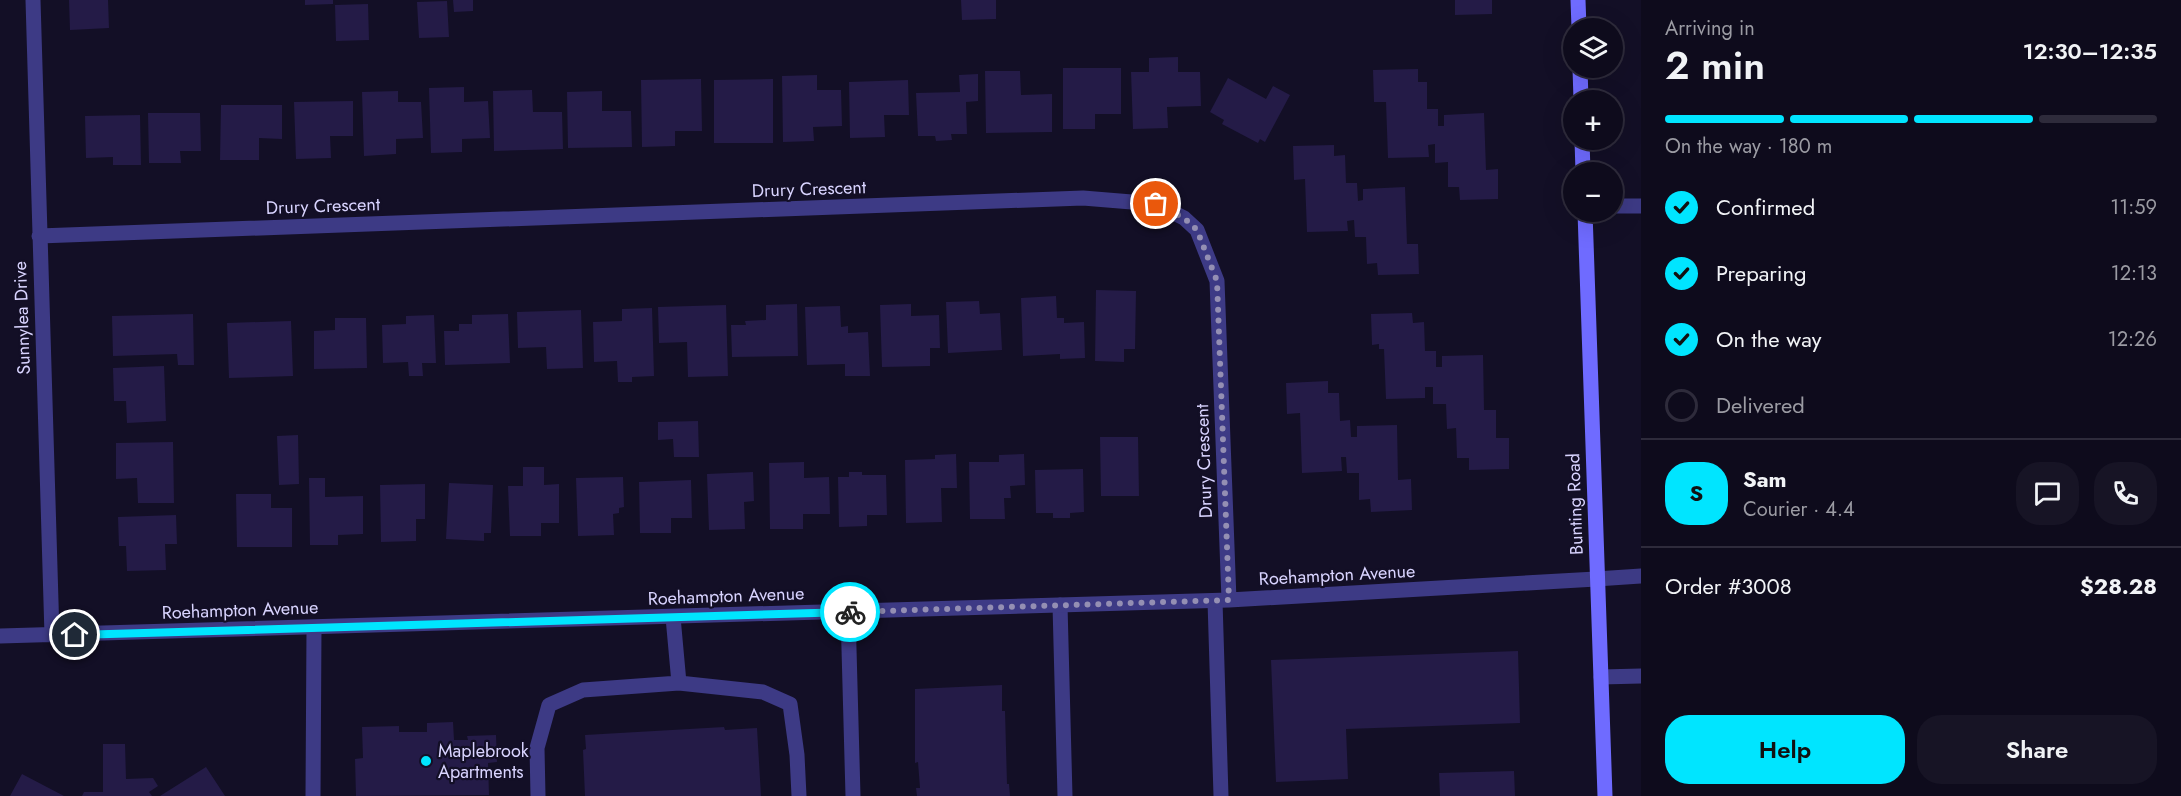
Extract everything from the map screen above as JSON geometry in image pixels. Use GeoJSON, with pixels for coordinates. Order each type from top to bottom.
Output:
{"type":"FeatureCollection","features":[{"type":"Feature","properties":{"kind":"main road"},"geometry":{"type":"LineString","coordinates":[[1578,0],[1579,18]]}},
{"type":"Feature","properties":{"kind":"main road","name":"Bunting Road"},"geometry":{"type":"LineString","coordinates":[[1585,222],[1605,796]]}},
{"type":"Feature","properties":{"kind":"street","name":"Sunnylea Drive"},"geometry":{"type":"LineString","coordinates":[[33,0],[52,635]]}},
{"type":"Feature","properties":{"kind":"street","name":"Drury Crescent"},"geometry":{"type":"LineString","coordinates":[[39,236],[1083,198],[1156,204],[1184,218],[1197,230],[1217,281],[1222,601],[1221,796]]}},
{"type":"Feature","properties":{"kind":"street"},"geometry":{"type":"LineString","coordinates":[[1623,206],[1641,206]]}},
{"type":"Feature","properties":{"kind":"street","name":"Roehampton Avenue"},"geometry":{"type":"LineString","coordinates":[[0,636],[1222,601],[1641,576]]}},
{"type":"Feature","properties":{"kind":"street"},"geometry":{"type":"LineString","coordinates":[[1060,605],[1065,796]]}},
{"type":"Feature","properties":{"kind":"street"},"geometry":{"type":"LineString","coordinates":[[848,612],[853,796]]}},
{"type":"Feature","properties":{"kind":"street"},"geometry":{"type":"LineString","coordinates":[[673,617],[678,683]]}},
{"type":"Feature","properties":{"kind":"street"},"geometry":{"type":"LineString","coordinates":[[313,796],[314,628]]}},
{"type":"Feature","properties":{"kind":"street"},"geometry":{"type":"LineString","coordinates":[[1601,677],[1641,676]]}},
{"type":"Feature","properties":{"kind":"street"},"geometry":{"type":"LineString","coordinates":[[538,796],[537,748],[549,705],[583,690],[678,683],[763,692],[790,704],[797,755],[799,796]]}},
{"type":"Feature","properties":{"kind":"building"},"geometry":{"type":"Polygon","coordinates":[[[69,0],[108,0],[109,28],[70,30],[69,0]]]}},
{"type":"Feature","properties":{"kind":"building"},"geometry":{"type":"Polygon","coordinates":[[[305,0],[333,0],[333,4],[305,5],[305,0]]]}},
{"type":"Feature","properties":{"kind":"building"},"geometry":{"type":"Polygon","coordinates":[[[453,0],[473,0],[473,11],[454,12],[453,0]]]}},
{"type":"Feature","properties":{"kind":"building"},"geometry":{"type":"Polygon","coordinates":[[[961,0],[996,0],[996,19],[962,20],[961,0]]]}},
{"type":"Feature","properties":{"kind":"building"},"geometry":{"type":"Polygon","coordinates":[[[1455,0],[1492,0],[1492,14],[1455,15],[1455,0]]]}},
{"type":"Feature","properties":{"kind":"building"},"geometry":{"type":"Polygon","coordinates":[[[447,1],[449,37],[419,38],[417,2],[447,1]]]}},
{"type":"Feature","properties":{"kind":"building"},"geometry":{"type":"Polygon","coordinates":[[[368,4],[369,40],[336,41],[335,5],[368,4]]]}},
{"type":"Feature","properties":{"kind":"building"},"geometry":{"type":"Polygon","coordinates":[[[1178,57],[1178,72],[1200,72],[1201,106],[1167,107],[1168,128],[1133,129],[1131,72],[1149,72],[1149,58],[1178,57]]]}},
{"type":"Feature","properties":{"kind":"building"},"geometry":{"type":"Polygon","coordinates":[[[1063,68],[1121,68],[1121,114],[1095,114],[1095,129],[1063,129],[1063,68]]]}},
{"type":"Feature","properties":{"kind":"building"},"geometry":{"type":"Polygon","coordinates":[[[1418,69],[1418,82],[1427,82],[1427,109],[1438,109],[1438,126],[1444,126],[1444,115],[1484,113],[1486,170],[1498,169],[1498,199],[1460,200],[1459,187],[1448,187],[1448,162],[1435,163],[1435,144],[1428,145],[1429,157],[1388,158],[1386,102],[1374,102],[1373,70],[1418,69]]]}},
{"type":"Feature","properties":{"kind":"building"},"geometry":{"type":"Polygon","coordinates":[[[985,71],[1020,71],[1021,95],[1052,94],[1052,132],[986,133],[985,71]]]}},
{"type":"Feature","properties":{"kind":"building"},"geometry":{"type":"Polygon","coordinates":[[[978,74],[978,101],[966,102],[967,134],[951,134],[952,140],[936,141],[935,136],[918,136],[916,93],[960,92],[959,75],[978,74]]]}},
{"type":"Feature","properties":{"kind":"building"},"geometry":{"type":"Polygon","coordinates":[[[817,75],[817,90],[841,90],[842,126],[813,127],[814,141],[783,142],[782,76],[817,75]]]}},
{"type":"Feature","properties":{"kind":"building"},"geometry":{"type":"Polygon","coordinates":[[[1228,78],[1266,99],[1273,86],[1290,95],[1265,142],[1260,139],[1258,143],[1222,124],[1224,120],[1210,112],[1228,78]]]}},
{"type":"Feature","properties":{"kind":"building"},"geometry":{"type":"Polygon","coordinates":[[[701,79],[702,131],[675,131],[675,146],[642,147],[641,80],[701,79]]]}},
{"type":"Feature","properties":{"kind":"building"},"geometry":{"type":"Polygon","coordinates":[[[773,79],[773,143],[714,143],[714,80],[773,79]]]}},
{"type":"Feature","properties":{"kind":"building"},"geometry":{"type":"Polygon","coordinates":[[[908,80],[909,115],[884,115],[885,137],[850,138],[849,82],[908,80]]]}},
{"type":"Feature","properties":{"kind":"building"},"geometry":{"type":"Polygon","coordinates":[[[464,87],[464,102],[488,101],[490,138],[462,139],[462,152],[431,153],[429,88],[464,87]]]}},
{"type":"Feature","properties":{"kind":"building"},"geometry":{"type":"Polygon","coordinates":[[[532,90],[533,112],[562,112],[563,149],[494,151],[493,91],[532,90]]]}},
{"type":"Feature","properties":{"kind":"building"},"geometry":{"type":"Polygon","coordinates":[[[398,91],[398,102],[421,102],[423,138],[396,139],[396,154],[364,156],[362,92],[398,91]]]}},
{"type":"Feature","properties":{"kind":"building"},"geometry":{"type":"Polygon","coordinates":[[[602,91],[602,111],[631,111],[632,147],[568,148],[567,92],[602,91]]]}},
{"type":"Feature","properties":{"kind":"building"},"geometry":{"type":"Polygon","coordinates":[[[353,101],[353,136],[330,136],[331,158],[296,159],[294,102],[353,101]]]}},
{"type":"Feature","properties":{"kind":"building"},"geometry":{"type":"Polygon","coordinates":[[[221,105],[282,105],[282,139],[259,138],[259,160],[220,160],[221,105]]]}},
{"type":"Feature","properties":{"kind":"building"},"geometry":{"type":"Polygon","coordinates":[[[148,113],[200,113],[201,151],[180,151],[181,163],[149,163],[148,113]]]}},
{"type":"Feature","properties":{"kind":"building"},"geometry":{"type":"Polygon","coordinates":[[[140,115],[141,165],[113,165],[113,157],[86,158],[85,116],[140,115]]]}},
{"type":"Feature","properties":{"kind":"building"},"geometry":{"type":"Polygon","coordinates":[[[1334,145],[1334,156],[1345,155],[1346,183],[1357,183],[1358,201],[1363,200],[1363,189],[1405,187],[1407,244],[1418,244],[1419,274],[1378,275],[1377,263],[1367,264],[1366,237],[1355,237],[1354,220],[1347,221],[1348,231],[1307,232],[1305,179],[1294,180],[1293,146],[1334,145]]]}},
{"type":"Feature","properties":{"kind":"building"},"geometry":{"type":"Polygon","coordinates":[[[1096,290],[1136,291],[1135,349],[1124,349],[1124,362],[1095,361],[1096,290]]]}},
{"type":"Feature","properties":{"kind":"building"},"geometry":{"type":"Polygon","coordinates":[[[1056,296],[1057,318],[1064,318],[1064,323],[1084,322],[1085,358],[1060,359],[1060,354],[1023,356],[1021,298],[1056,296]]]}},
{"type":"Feature","properties":{"kind":"building"},"geometry":{"type":"Polygon","coordinates":[[[979,301],[980,314],[1000,313],[1002,350],[948,353],[946,302],[979,301]]]}},
{"type":"Feature","properties":{"kind":"building"},"geometry":{"type":"Polygon","coordinates":[[[797,304],[798,356],[732,357],[731,325],[746,325],[745,321],[766,320],[766,305],[797,304]]]}},
{"type":"Feature","properties":{"kind":"building"},"geometry":{"type":"Polygon","coordinates":[[[911,304],[911,316],[939,315],[940,348],[930,348],[930,366],[882,367],[880,305],[911,304]]]}},
{"type":"Feature","properties":{"kind":"building"},"geometry":{"type":"Polygon","coordinates":[[[726,305],[728,376],[688,377],[687,342],[659,343],[658,307],[726,305]]]}},
{"type":"Feature","properties":{"kind":"building"},"geometry":{"type":"Polygon","coordinates":[[[840,306],[841,327],[848,326],[848,333],[868,332],[870,376],[845,376],[845,364],[807,365],[805,307],[840,306]]]}},
{"type":"Feature","properties":{"kind":"building"},"geometry":{"type":"Polygon","coordinates":[[[652,308],[654,376],[632,377],[632,382],[618,382],[617,361],[594,362],[593,322],[622,321],[622,309],[652,308]]]}},
{"type":"Feature","properties":{"kind":"building"},"geometry":{"type":"Polygon","coordinates":[[[581,310],[583,368],[547,369],[546,347],[518,348],[517,312],[581,310]]]}},
{"type":"Feature","properties":{"kind":"building"},"geometry":{"type":"Polygon","coordinates":[[[1412,313],[1413,323],[1424,322],[1425,351],[1436,351],[1436,367],[1442,367],[1442,356],[1483,355],[1484,410],[1496,410],[1496,438],[1509,438],[1509,469],[1469,470],[1469,458],[1457,458],[1456,428],[1447,429],[1446,404],[1433,404],[1433,387],[1425,387],[1425,398],[1386,399],[1384,349],[1379,349],[1379,344],[1372,345],[1371,314],[1412,313]]]}},
{"type":"Feature","properties":{"kind":"building"},"geometry":{"type":"Polygon","coordinates":[[[193,314],[194,365],[178,365],[177,354],[113,356],[112,316],[193,314]]]}},
{"type":"Feature","properties":{"kind":"building"},"geometry":{"type":"Polygon","coordinates":[[[508,314],[510,363],[445,365],[444,331],[459,331],[459,324],[472,324],[472,315],[508,314]]]}},
{"type":"Feature","properties":{"kind":"building"},"geometry":{"type":"Polygon","coordinates":[[[434,315],[436,363],[422,363],[423,376],[409,376],[408,362],[383,363],[382,325],[406,324],[406,316],[434,315]]]}},
{"type":"Feature","properties":{"kind":"building"},"geometry":{"type":"Polygon","coordinates":[[[335,318],[366,318],[367,368],[314,369],[314,331],[335,330],[335,318]]]}},
{"type":"Feature","properties":{"kind":"building"},"geometry":{"type":"Polygon","coordinates":[[[291,321],[293,376],[229,378],[227,323],[291,321]]]}},
{"type":"Feature","properties":{"kind":"building"},"geometry":{"type":"Polygon","coordinates":[[[164,366],[166,421],[127,423],[126,401],[114,401],[113,368],[164,366]]]}},
{"type":"Feature","properties":{"kind":"building"},"geometry":{"type":"Polygon","coordinates":[[[1328,381],[1328,393],[1339,393],[1340,421],[1350,420],[1351,437],[1357,437],[1357,426],[1397,425],[1398,480],[1411,479],[1412,510],[1371,512],[1370,499],[1359,500],[1359,473],[1347,473],[1346,457],[1341,457],[1342,471],[1302,473],[1300,413],[1287,414],[1286,383],[1328,381]]]}},
{"type":"Feature","properties":{"kind":"building"},"geometry":{"type":"Polygon","coordinates":[[[698,421],[699,457],[674,457],[673,439],[658,440],[658,422],[698,421]]]}},
{"type":"Feature","properties":{"kind":"building"},"geometry":{"type":"Polygon","coordinates":[[[298,435],[299,484],[279,485],[277,436],[298,435]]]}},
{"type":"Feature","properties":{"kind":"building"},"geometry":{"type":"Polygon","coordinates":[[[1100,437],[1138,437],[1139,496],[1101,496],[1100,437]]]}},
{"type":"Feature","properties":{"kind":"building"},"geometry":{"type":"Polygon","coordinates":[[[173,442],[174,503],[138,503],[137,478],[116,479],[116,443],[173,442]]]}},
{"type":"Feature","properties":{"kind":"building"},"geometry":{"type":"Polygon","coordinates":[[[956,454],[957,488],[941,488],[942,522],[906,523],[905,460],[935,459],[935,455],[956,454]]]}},
{"type":"Feature","properties":{"kind":"building"},"geometry":{"type":"Polygon","coordinates":[[[1024,454],[1025,485],[1010,486],[1011,498],[1004,498],[1005,519],[970,519],[969,462],[999,462],[999,455],[1024,454]]]}},
{"type":"Feature","properties":{"kind":"building"},"geometry":{"type":"Polygon","coordinates":[[[804,462],[804,478],[829,477],[830,514],[803,514],[803,529],[770,529],[769,463],[804,462]]]}},
{"type":"Feature","properties":{"kind":"building"},"geometry":{"type":"Polygon","coordinates":[[[523,467],[544,467],[544,485],[559,484],[559,523],[541,523],[541,536],[510,536],[508,486],[523,486],[523,467]]]}},
{"type":"Feature","properties":{"kind":"building"},"geometry":{"type":"Polygon","coordinates":[[[1083,469],[1084,512],[1070,513],[1070,518],[1053,518],[1053,513],[1036,513],[1035,470],[1083,469]]]}},
{"type":"Feature","properties":{"kind":"building"},"geometry":{"type":"Polygon","coordinates":[[[753,472],[754,501],[744,502],[745,529],[709,530],[707,474],[753,472]]]}},
{"type":"Feature","properties":{"kind":"building"},"geometry":{"type":"Polygon","coordinates":[[[849,472],[862,472],[862,475],[886,475],[887,515],[867,515],[867,526],[839,527],[838,477],[849,477],[849,472]]]}},
{"type":"Feature","properties":{"kind":"building"},"geometry":{"type":"Polygon","coordinates":[[[623,477],[624,507],[619,508],[619,513],[613,514],[614,535],[578,536],[576,478],[623,477]]]}},
{"type":"Feature","properties":{"kind":"building"},"geometry":{"type":"Polygon","coordinates":[[[309,478],[325,478],[325,497],[363,496],[363,534],[338,535],[338,545],[310,545],[309,478]]]}},
{"type":"Feature","properties":{"kind":"building"},"geometry":{"type":"Polygon","coordinates":[[[691,480],[692,518],[671,518],[671,533],[640,533],[639,482],[691,480]]]}},
{"type":"Feature","properties":{"kind":"building"},"geometry":{"type":"Polygon","coordinates":[[[449,483],[493,485],[491,533],[484,533],[484,541],[446,539],[449,483]]]}},
{"type":"Feature","properties":{"kind":"building"},"geometry":{"type":"Polygon","coordinates":[[[425,484],[425,519],[416,519],[416,541],[381,542],[380,485],[425,484]]]}},
{"type":"Feature","properties":{"kind":"building"},"geometry":{"type":"Polygon","coordinates":[[[236,494],[271,494],[271,508],[292,508],[292,547],[237,547],[236,494]]]}},
{"type":"Feature","properties":{"kind":"building"},"geometry":{"type":"Polygon","coordinates":[[[176,515],[177,544],[165,544],[166,570],[127,571],[126,546],[119,546],[118,517],[176,515]]]}},
{"type":"Feature","properties":{"kind":"building"},"geometry":{"type":"Polygon","coordinates":[[[1518,651],[1520,723],[1346,729],[1348,779],[1276,782],[1271,660],[1518,651]]]}},
{"type":"Feature","properties":{"kind":"building"},"geometry":{"type":"Polygon","coordinates":[[[1002,685],[1007,784],[1009,784],[1010,796],[917,796],[916,788],[920,788],[918,762],[915,763],[915,689],[1002,685]]]}},
{"type":"Feature","properties":{"kind":"building","name":"Maplebrook Apartments"},"geometry":{"type":"Polygon","coordinates":[[[453,722],[454,740],[468,740],[467,736],[496,735],[497,762],[488,763],[489,795],[356,796],[355,759],[363,758],[362,727],[399,726],[399,732],[427,732],[427,723],[453,722]]]}},
{"type":"Feature","properties":{"kind":"building"},"geometry":{"type":"Polygon","coordinates":[[[724,727],[725,730],[757,728],[761,796],[585,796],[583,750],[586,749],[585,735],[724,727]]]}},
{"type":"Feature","properties":{"kind":"building"},"geometry":{"type":"Polygon","coordinates":[[[103,744],[125,744],[126,779],[153,778],[158,786],[149,792],[152,796],[82,796],[84,792],[103,792],[103,744]]]}},
{"type":"Feature","properties":{"kind":"building"},"geometry":{"type":"Polygon","coordinates":[[[206,767],[225,796],[160,796],[206,767]]]}},
{"type":"Feature","properties":{"kind":"building"},"geometry":{"type":"Polygon","coordinates":[[[1514,771],[1515,796],[1440,796],[1439,773],[1514,771]]]}},
{"type":"Feature","properties":{"kind":"building"},"geometry":{"type":"Polygon","coordinates":[[[22,774],[64,796],[10,796],[22,774]]]}},
{"type":"Feature","properties":{"kind":"way so far"},"geometry":{"type":"LineString","coordinates":[[850,612],[1229,600],[1217,281],[1197,230],[1184,218],[1156,204]]}},
{"type":"Feature","properties":{"kind":"place","name":"Maplebrook Apartments"},"geometry":{"type":"Point","coordinates":[426,761]}},
{"type":"Feature","properties":{"kind":"route"},"geometry":{"type":"LineString","coordinates":[[75,635],[850,612]]}}]}
